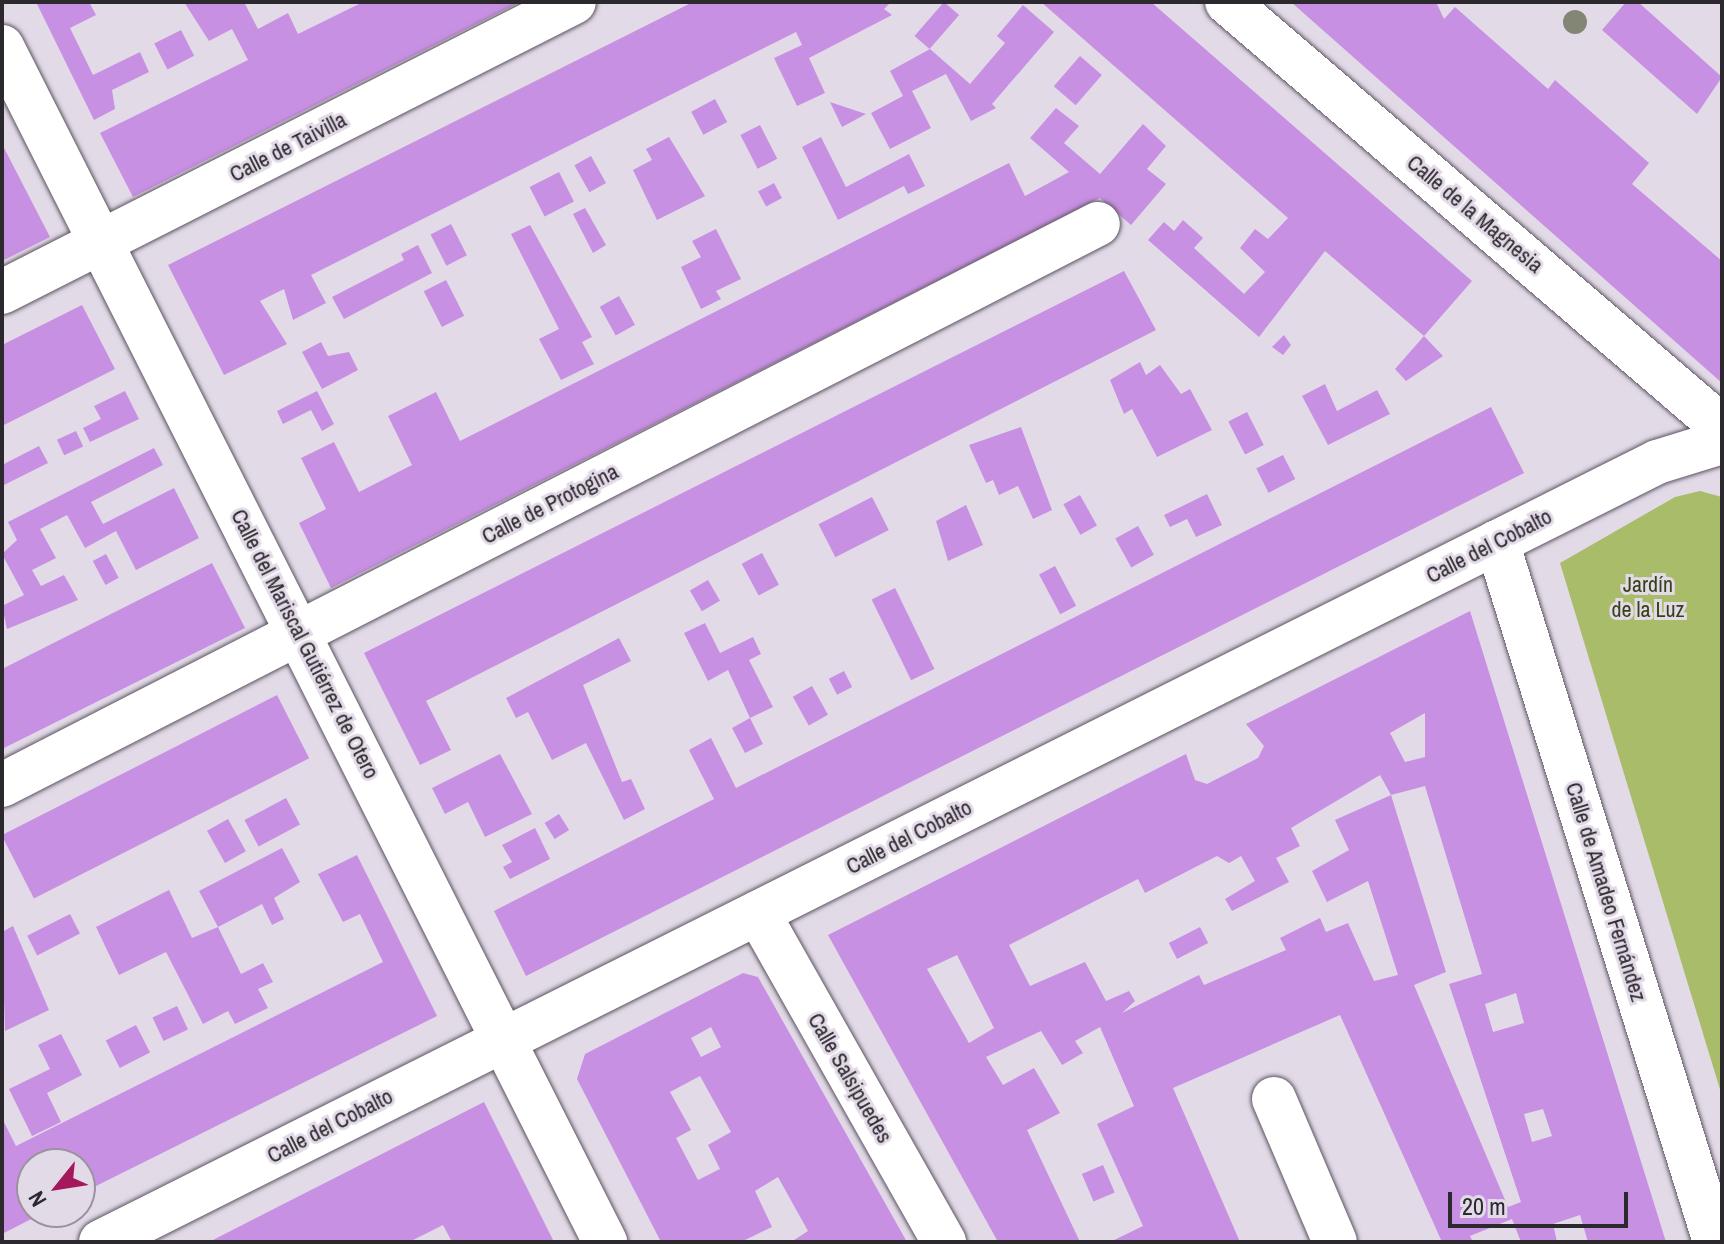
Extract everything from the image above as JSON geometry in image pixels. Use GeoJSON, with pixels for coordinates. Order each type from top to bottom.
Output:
{"type":"FeatureCollection","features":[{"type":"Feature","properties":{"kind":"street","name":"Calle de Taivilla"},"geometry":{"type":"LineString","coordinates":[[2,292],[574,2]]}},
{"type":"Feature","properties":{"kind":"street","name":"Calle de la Magnesia"},"geometry":{"type":"LineString","coordinates":[[1227,2],[1722,427]]}},
{"type":"Feature","properties":{"kind":"street","name":"Calle del Mariscal Gutiérrez de Otero"},"geometry":{"type":"LineString","coordinates":[[2,47],[605,1242]]}},
{"type":"Feature","properties":{"kind":"street","name":"Calle de Protogina"},"geometry":{"type":"LineString","coordinates":[[2,785],[1098,224]]}},
{"type":"Feature","properties":{"kind":"street","name":"Calle del Cobalto"},"geometry":{"type":"LineString","coordinates":[[101,1242],[1657,462],[1722,442]]}},
{"type":"Feature","properties":{"kind":"street","name":"Calle de Amadeo Fernández"},"geometry":{"type":"LineString","coordinates":[[1497,542],[1715,1242]]}},
{"type":"Feature","properties":{"kind":"street","name":"Calle Salsipuedes"},"geometry":{"type":"LineString","coordinates":[[758,913],[944,1242]]}},
{"type":"Feature","properties":{"kind":"street"},"geometry":{"type":"LineString","coordinates":[[1274,1099],[1335,1242]]}},
{"type":"Feature","properties":{"kind":"green space","name":"Jardín de la Luz"},"geometry":{"type":"Polygon","coordinates":[[[1700,491],[1722,497],[1722,1096],[1560,563],[1675,497],[1700,491]]]}},
{"type":"Feature","properties":{"kind":"building"},"geometry":{"type":"Polygon","coordinates":[[[36,2],[89,2],[96,15],[70,28],[93,75],[140,52],[149,72],[112,90],[115,109],[94,120],[36,2]]]}},
{"type":"Feature","properties":{"kind":"building"},"geometry":{"type":"Polygon","coordinates":[[[184,2],[244,2],[258,29],[288,13],[298,34],[363,2],[520,2],[133,197],[100,133],[248,60],[232,29],[209,41],[184,2]]]}},
{"type":"Feature","properties":{"kind":"building"},"geometry":{"type":"Polygon","coordinates":[[[693,2],[891,2],[884,9],[892,15],[809,58],[825,93],[797,106],[774,58],[802,45],[796,32],[311,275],[326,303],[293,320],[284,289],[260,301],[287,344],[224,375],[168,265],[693,2]]]}},
{"type":"Feature","properties":{"kind":"building"},"geometry":{"type":"Polygon","coordinates":[[[944,2],[959,15],[930,49],[914,36],[944,2]]]}},
{"type":"Feature","properties":{"kind":"building"},"geometry":{"type":"Polygon","coordinates":[[[1041,2],[1151,2],[1472,281],[1424,336],[1325,251],[1259,337],[1148,240],[1164,222],[1174,231],[1183,220],[1203,238],[1194,248],[1244,294],[1265,272],[1240,248],[1255,229],[1268,239],[1288,218],[1041,2]]]}},
{"type":"Feature","properties":{"kind":"building"},"geometry":{"type":"Polygon","coordinates":[[[1291,2],[1436,2],[1444,19],[1455,7],[1548,89],[1555,80],[1649,163],[1632,184],[1722,261],[1722,383],[1291,2]]]}},
{"type":"Feature","properties":{"kind":"building"},"geometry":{"type":"Polygon","coordinates":[[[1626,2],[1638,2],[1722,77],[1697,114],[1602,30],[1626,2]]]}},
{"type":"Feature","properties":{"kind":"building"},"geometry":{"type":"Polygon","coordinates":[[[1023,5],[1054,32],[992,104],[996,108],[971,121],[946,74],[912,91],[931,128],[890,149],[871,113],[903,96],[890,71],[930,49],[970,84],[1005,43],[997,36],[1023,5]]]}},
{"type":"Feature","properties":{"kind":"building"},"geometry":{"type":"Polygon","coordinates":[[[181,30],[194,56],[167,69],[154,44],[181,30]]]}},
{"type":"Feature","properties":{"kind":"building"},"geometry":{"type":"Polygon","coordinates":[[[1080,56],[1102,75],[1076,105],[1054,86],[1080,56]]]}},
{"type":"Feature","properties":{"kind":"building"},"geometry":{"type":"Polygon","coordinates":[[[715,99],[727,122],[703,135],[691,112],[715,99]]]}},
{"type":"Feature","properties":{"kind":"building"},"geometry":{"type":"Polygon","coordinates":[[[830,102],[866,114],[842,127],[830,102]]]}},
{"type":"Feature","properties":{"kind":"building"},"geometry":{"type":"Polygon","coordinates":[[[1056,108],[1079,126],[1064,143],[1100,174],[1143,124],[1166,146],[1147,169],[1166,184],[1131,225],[1100,198],[331,588],[299,523],[326,509],[301,458],[334,442],[359,492],[412,465],[388,416],[436,392],[460,441],[1009,163],[1025,196],[1069,172],[1030,138],[1056,108]]]}},
{"type":"Feature","properties":{"kind":"building"},"geometry":{"type":"Polygon","coordinates":[[[760,125],[777,159],[758,169],[740,135],[760,125]]]}},
{"type":"Feature","properties":{"kind":"building"},"geometry":{"type":"Polygon","coordinates":[[[669,137],[705,196],[657,220],[633,170],[652,160],[646,149],[669,137]]]}},
{"type":"Feature","properties":{"kind":"building"},"geometry":{"type":"Polygon","coordinates":[[[821,137],[846,187],[909,154],[925,186],[908,194],[904,186],[838,220],[802,147],[821,137]]]}},
{"type":"Feature","properties":{"kind":"building"},"geometry":{"type":"Polygon","coordinates":[[[2,144],[50,237],[2,261],[2,144]]]}},
{"type":"Feature","properties":{"kind":"building"},"geometry":{"type":"Polygon","coordinates":[[[591,156],[606,183],[589,192],[574,165],[591,156]]]}},
{"type":"Feature","properties":{"kind":"building"},"geometry":{"type":"Polygon","coordinates":[[[559,172],[574,201],[545,216],[530,187],[559,172]]]}},
{"type":"Feature","properties":{"kind":"building"},"geometry":{"type":"Polygon","coordinates":[[[774,183],[782,198],[766,206],[758,191],[774,183]]]}},
{"type":"Feature","properties":{"kind":"building"},"geometry":{"type":"Polygon","coordinates":[[[585,208],[606,245],[593,253],[573,214],[585,208]]]}},
{"type":"Feature","properties":{"kind":"building"},"geometry":{"type":"Polygon","coordinates":[[[451,224],[467,255],[446,266],[431,234],[451,224]]]}},
{"type":"Feature","properties":{"kind":"building"},"geometry":{"type":"Polygon","coordinates":[[[530,225],[592,337],[582,342],[594,364],[561,380],[539,339],[559,329],[511,234],[530,225]]]}},
{"type":"Feature","properties":{"kind":"building"},"geometry":{"type":"Polygon","coordinates":[[[716,229],[741,279],[716,291],[721,299],[701,309],[681,267],[701,257],[692,241],[716,229]]]}},
{"type":"Feature","properties":{"kind":"building"},"geometry":{"type":"Polygon","coordinates":[[[418,245],[432,273],[344,319],[332,297],[404,260],[401,254],[418,245]]]}},
{"type":"Feature","properties":{"kind":"building"},"geometry":{"type":"Polygon","coordinates":[[[1124,271],[1156,330],[426,701],[451,750],[420,765],[364,653],[1124,271]]]}},
{"type":"Feature","properties":{"kind":"building"},"geometry":{"type":"Polygon","coordinates":[[[446,280],[464,316],[442,327],[424,291],[446,280]]]}},
{"type":"Feature","properties":{"kind":"building"},"geometry":{"type":"Polygon","coordinates":[[[619,296],[635,325],[616,336],[600,307],[619,296]]]}},
{"type":"Feature","properties":{"kind":"building"},"geometry":{"type":"Polygon","coordinates":[[[82,305],[115,369],[2,426],[2,345],[82,305]]]}},
{"type":"Feature","properties":{"kind":"building"},"geometry":{"type":"Polygon","coordinates":[[[1284,335],[1291,345],[1283,355],[1272,347],[1284,335]]]}},
{"type":"Feature","properties":{"kind":"building"},"geometry":{"type":"Polygon","coordinates":[[[1424,336],[1443,356],[1406,381],[1395,369],[1424,336]]]}},
{"type":"Feature","properties":{"kind":"building"},"geometry":{"type":"Polygon","coordinates":[[[321,342],[328,356],[349,352],[358,370],[322,389],[302,352],[321,342]]]}},
{"type":"Feature","properties":{"kind":"building"},"geometry":{"type":"Polygon","coordinates":[[[1140,362],[1146,375],[1160,365],[1181,394],[1190,389],[1212,430],[1157,457],[1132,409],[1124,414],[1110,380],[1140,362]]]}},
{"type":"Feature","properties":{"kind":"building"},"geometry":{"type":"Polygon","coordinates":[[[1325,384],[1337,411],[1377,390],[1390,414],[1328,445],[1302,396],[1325,384]]]}},
{"type":"Feature","properties":{"kind":"building"},"geometry":{"type":"Polygon","coordinates":[[[125,391],[139,419],[90,442],[83,428],[101,419],[94,406],[125,391]]]}},
{"type":"Feature","properties":{"kind":"building"},"geometry":{"type":"Polygon","coordinates":[[[317,391],[334,424],[322,431],[311,410],[283,424],[277,411],[317,391]]]}},
{"type":"Feature","properties":{"kind":"building"},"geometry":{"type":"Polygon","coordinates":[[[1491,407],[1524,473],[526,976],[494,911],[714,799],[689,750],[711,738],[736,788],[1491,407]]]}},
{"type":"Feature","properties":{"kind":"building"},"geometry":{"type":"Polygon","coordinates":[[[1247,412],[1264,445],[1245,455],[1228,422],[1247,412]]]}},
{"type":"Feature","properties":{"kind":"building"},"geometry":{"type":"Polygon","coordinates":[[[1021,427],[1052,510],[1033,519],[1018,486],[999,495],[993,480],[986,483],[969,445],[1021,427]]]}},
{"type":"Feature","properties":{"kind":"building"},"geometry":{"type":"Polygon","coordinates":[[[76,431],[83,446],[64,455],[57,440],[76,431]]]}},
{"type":"Feature","properties":{"kind":"building"},"geometry":{"type":"Polygon","coordinates":[[[39,446],[48,463],[2,486],[2,465],[39,446]]]}},
{"type":"Feature","properties":{"kind":"building"},"geometry":{"type":"Polygon","coordinates":[[[154,448],[163,465],[91,502],[103,524],[174,488],[199,538],[136,570],[116,531],[85,548],[67,515],[40,529],[56,558],[32,570],[41,586],[64,575],[78,600],[7,629],[2,606],[24,595],[2,554],[17,540],[8,522],[154,448]]]}},
{"type":"Feature","properties":{"kind":"building"},"geometry":{"type":"Polygon","coordinates":[[[1283,455],[1295,479],[1269,493],[1256,469],[1283,455]]]}},
{"type":"Feature","properties":{"kind":"building"},"geometry":{"type":"Polygon","coordinates":[[[1207,494],[1222,525],[1196,537],[1187,519],[1170,527],[1164,515],[1207,494]]]}},
{"type":"Feature","properties":{"kind":"building"},"geometry":{"type":"Polygon","coordinates":[[[1080,495],[1097,526],[1080,535],[1063,504],[1080,495]]]}},
{"type":"Feature","properties":{"kind":"building"},"geometry":{"type":"Polygon","coordinates":[[[872,497],[889,530],[835,557],[819,524],[872,497]]]}},
{"type":"Feature","properties":{"kind":"building"},"geometry":{"type":"Polygon","coordinates":[[[966,505],[983,545],[948,561],[936,521],[966,505]]]}},
{"type":"Feature","properties":{"kind":"building"},"geometry":{"type":"Polygon","coordinates":[[[1138,526],[1154,555],[1131,567],[1115,539],[1138,526]]]}},
{"type":"Feature","properties":{"kind":"building"},"geometry":{"type":"Polygon","coordinates":[[[762,553],[779,585],[759,596],[742,564],[762,553]]]}},
{"type":"Feature","properties":{"kind":"building"},"geometry":{"type":"Polygon","coordinates":[[[106,554],[119,578],[105,585],[93,561],[106,554]]]}},
{"type":"Feature","properties":{"kind":"building"},"geometry":{"type":"Polygon","coordinates":[[[212,563],[245,628],[2,749],[2,669],[212,563]]]}},
{"type":"Feature","properties":{"kind":"building"},"geometry":{"type":"Polygon","coordinates":[[[1055,566],[1076,606],[1060,614],[1039,574],[1055,566]]]}},
{"type":"Feature","properties":{"kind":"building"},"geometry":{"type":"Polygon","coordinates":[[[708,580],[720,601],[702,611],[690,590],[708,580]]]}},
{"type":"Feature","properties":{"kind":"building"},"geometry":{"type":"Polygon","coordinates":[[[895,588],[934,669],[911,680],[872,599],[895,588]]]}},
{"type":"Feature","properties":{"kind":"building"},"geometry":{"type":"Polygon","coordinates":[[[1470,611],[1666,1242],[1588,1242],[1580,1215],[1553,1224],[1557,1242],[1521,1242],[1512,1219],[1470,1236],[1473,1242],[1442,1242],[1340,1015],[1173,1088],[1240,1242],[1110,1242],[1143,1226],[1097,1124],[1134,1106],[1100,1027],[1075,1041],[1083,1053],[1062,1065],[1041,1031],[986,1057],[1003,1085],[1034,1068],[1060,1113],[1027,1130],[1080,1242],[998,1242],[828,935],[1186,754],[1195,780],[1207,784],[1258,758],[1264,746],[1246,724],[1470,611]],[[1425,713],[1390,733],[1405,762],[1425,757],[1425,713]],[[1380,775],[1291,828],[1300,846],[1276,858],[1289,882],[1232,911],[1225,899],[1255,881],[1241,856],[1229,863],[1217,856],[1145,893],[1138,879],[1009,945],[1030,986],[1085,962],[1106,1001],[1129,991],[1135,1001],[1122,1013],[1199,975],[1204,985],[1286,950],[1280,938],[1320,918],[1326,932],[1348,923],[1374,981],[1398,975],[1368,881],[1327,902],[1312,871],[1349,850],[1335,820],[1391,795],[1380,775]],[[1425,786],[1391,795],[1446,972],[1414,985],[1508,1207],[1521,1202],[1449,984],[1482,974],[1425,786]],[[957,955],[927,969],[969,1043],[994,1028],[957,955]],[[1516,993],[1485,1004],[1493,1032],[1524,1023],[1516,993]],[[1543,1109],[1524,1114],[1532,1142],[1552,1136],[1543,1109]]]}},
{"type":"Feature","properties":{"kind":"building"},"geometry":{"type":"Polygon","coordinates":[[[705,623],[720,653],[753,637],[761,654],[749,660],[773,707],[750,718],[728,670],[708,681],[684,633],[705,623]]]}},
{"type":"Feature","properties":{"kind":"building"},"geometry":{"type":"Polygon","coordinates":[[[619,638],[631,661],[583,685],[622,782],[631,779],[645,809],[624,820],[586,743],[552,760],[528,712],[516,718],[506,698],[619,638]]]}},
{"type":"Feature","properties":{"kind":"building"},"geometry":{"type":"Polygon","coordinates":[[[844,671],[852,687],[837,695],[829,679],[844,671]]]}},
{"type":"Feature","properties":{"kind":"building"},"geometry":{"type":"Polygon","coordinates":[[[812,686],[828,715],[809,726],[793,697],[812,686]]]}},
{"type":"Feature","properties":{"kind":"building"},"geometry":{"type":"Polygon","coordinates":[[[277,695],[309,758],[34,899],[2,835],[277,695]]]}},
{"type":"Feature","properties":{"kind":"building"},"geometry":{"type":"Polygon","coordinates":[[[750,718],[763,744],[745,753],[732,728],[750,718]]]}},
{"type":"Feature","properties":{"kind":"building"},"geometry":{"type":"Polygon","coordinates":[[[500,754],[532,814],[485,837],[468,802],[445,814],[432,788],[500,754]]]}},
{"type":"Feature","properties":{"kind":"building"},"geometry":{"type":"Polygon","coordinates":[[[286,798],[300,824],[259,847],[245,820],[286,798]]]}},
{"type":"Feature","properties":{"kind":"building"},"geometry":{"type":"Polygon","coordinates":[[[559,814],[569,830],[555,839],[545,823],[559,814]]]}},
{"type":"Feature","properties":{"kind":"building"},"geometry":{"type":"Polygon","coordinates":[[[228,819],[246,851],[225,863],[207,831],[228,819]]]}},
{"type":"Feature","properties":{"kind":"building"},"geometry":{"type":"Polygon","coordinates":[[[535,828],[550,859],[510,879],[503,867],[512,862],[502,845],[535,828]]]}},
{"type":"Feature","properties":{"kind":"building"},"geometry":{"type":"Polygon","coordinates":[[[282,848],[300,882],[274,898],[284,919],[272,925],[262,904],[218,927],[199,891],[282,848]]]}},
{"type":"Feature","properties":{"kind":"building"},"geometry":{"type":"Polygon","coordinates":[[[357,855],[437,1016],[96,1186],[96,1148],[16,1148],[16,1227],[2,1234],[2,1118],[16,1146],[383,962],[360,914],[343,922],[318,874],[357,855]]]}},
{"type":"Feature","properties":{"kind":"building"},"geometry":{"type":"Polygon","coordinates":[[[169,890],[192,938],[218,927],[241,974],[263,963],[273,982],[258,989],[268,1008],[235,1024],[228,1011],[203,1024],[166,952],[119,975],[96,927],[169,890]]]}},
{"type":"Feature","properties":{"kind":"building"},"geometry":{"type":"Polygon","coordinates":[[[70,914],[80,934],[37,955],[27,936],[70,914]]]}},
{"type":"Feature","properties":{"kind":"building"},"geometry":{"type":"Polygon","coordinates":[[[13,926],[49,1010],[5,1031],[2,932],[13,926]]]}},
{"type":"Feature","properties":{"kind":"building"},"geometry":{"type":"Polygon","coordinates":[[[1200,927],[1208,943],[1177,959],[1169,943],[1200,927]]]}},
{"type":"Feature","properties":{"kind":"building"},"geometry":{"type":"Polygon","coordinates":[[[743,973],[758,977],[907,1242],[791,1242],[808,1231],[778,1177],[755,1191],[772,1227],[741,1242],[661,1242],[577,1079],[585,1054],[743,973]],[[711,1027],[691,1038],[701,1057],[721,1047],[711,1027]],[[700,1076],[670,1092],[691,1130],[676,1138],[698,1180],[720,1169],[708,1145],[731,1132],[700,1076]]]}},
{"type":"Feature","properties":{"kind":"building"},"geometry":{"type":"Polygon","coordinates":[[[177,1006],[188,1030],[164,1041],[153,1017],[177,1006]]]}},
{"type":"Feature","properties":{"kind":"building"},"geometry":{"type":"Polygon","coordinates":[[[136,1025],[150,1053],[120,1068],[106,1040],[136,1025]]]}},
{"type":"Feature","properties":{"kind":"building"},"geometry":{"type":"Polygon","coordinates":[[[61,1034],[82,1075],[47,1093],[61,1122],[32,1136],[9,1089],[50,1069],[38,1045],[61,1034]]]}},
{"type":"Feature","properties":{"kind":"building"},"geometry":{"type":"Polygon","coordinates":[[[484,1102],[554,1242],[452,1242],[443,1225],[409,1242],[209,1242],[484,1102]]]}},
{"type":"Feature","properties":{"kind":"building"},"geometry":{"type":"Polygon","coordinates":[[[1103,1165],[1115,1193],[1094,1202],[1082,1174],[1103,1165]]]}}]}
